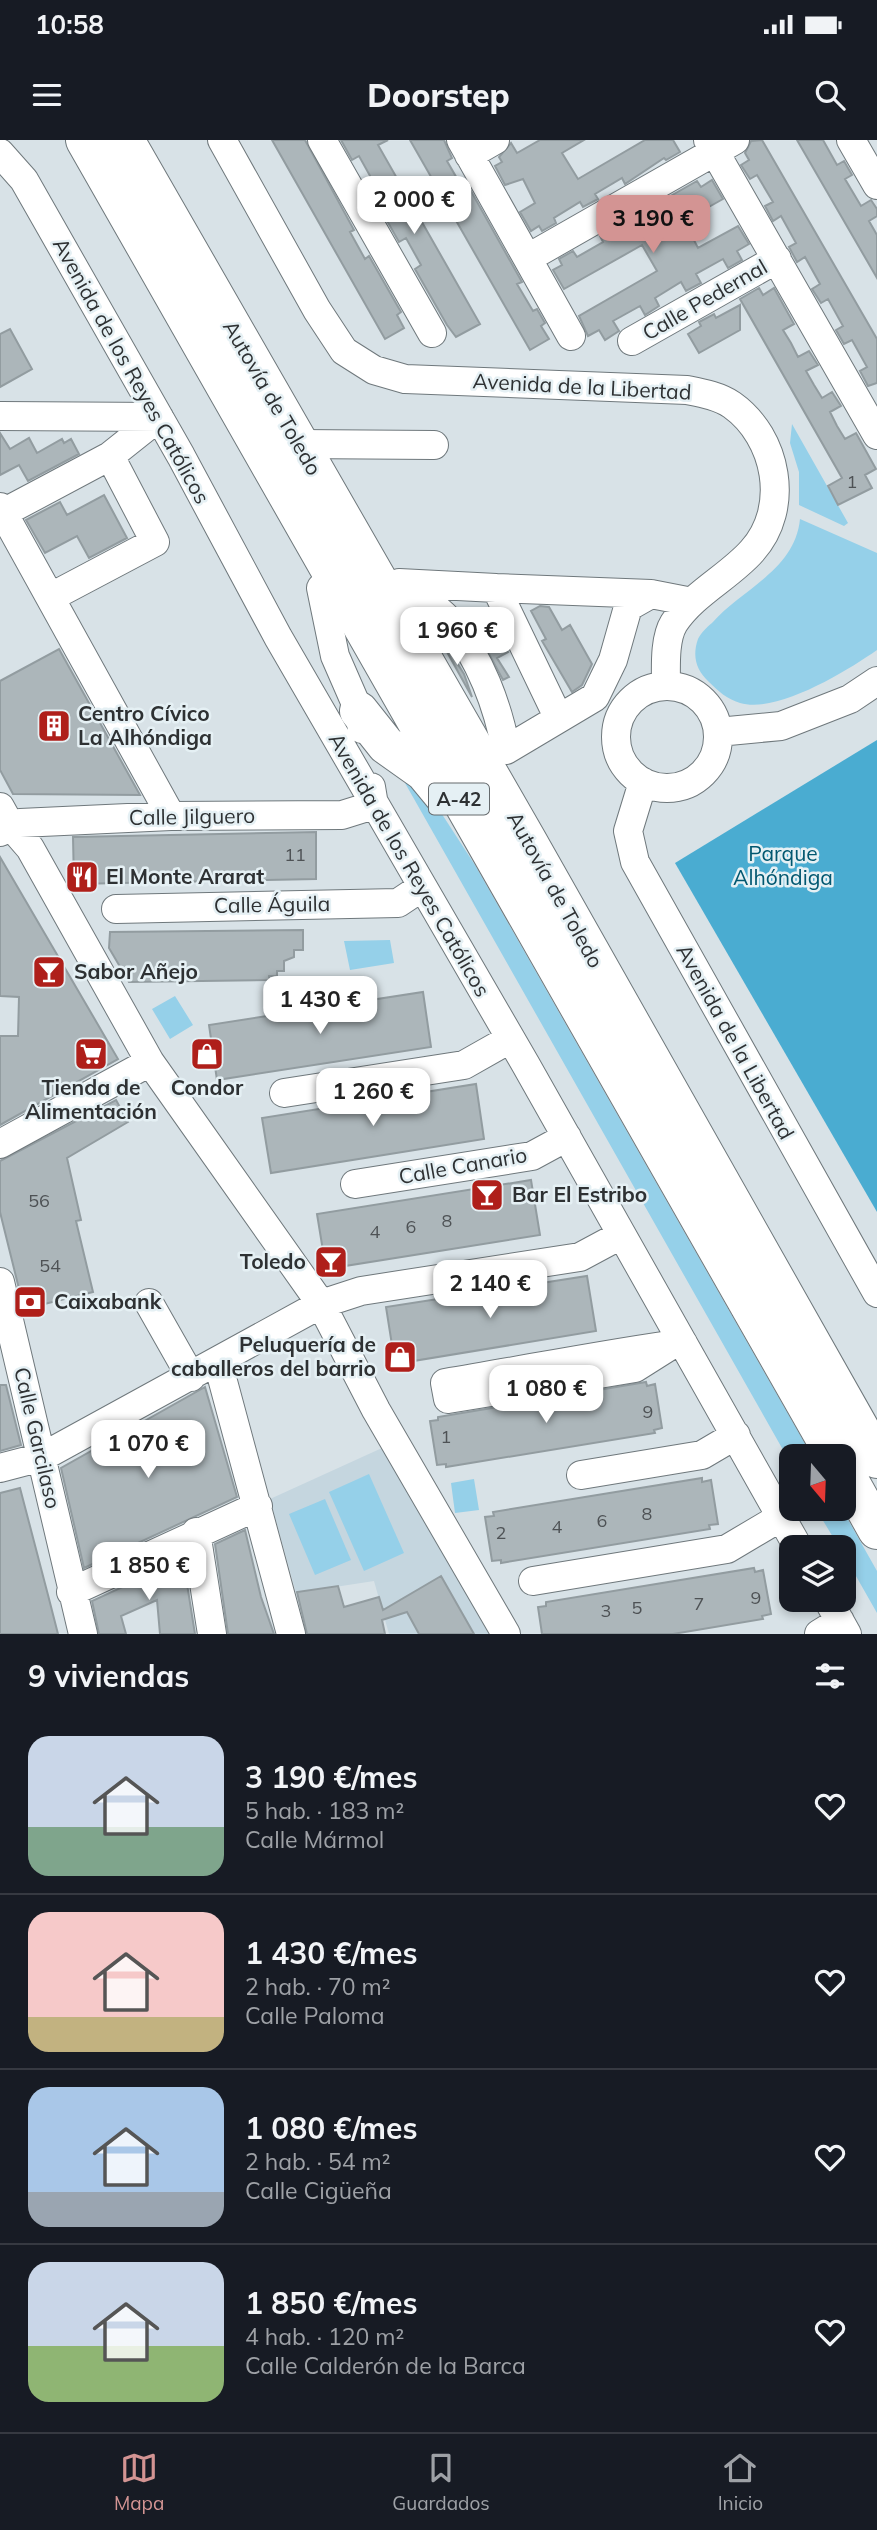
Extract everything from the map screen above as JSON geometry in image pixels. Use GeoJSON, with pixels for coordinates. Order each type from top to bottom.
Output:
{"type":"FeatureCollection","features":[{"type":"Feature","properties":{"kind":"highway","name":"Autovía de Toledo"},"geometry":{"type":"LineString","coordinates":[[85,140],[288,460],[333,504],[527,840],[877,1459]]}},
{"type":"Feature","properties":{"kind":"highway","name":"Autovía de Toledo"},"geometry":{"type":"LineString","coordinates":[[125,140],[491,856],[828,1444]]}},
{"type":"Feature","properties":{"kind":"highway"},"geometry":{"type":"LineString","coordinates":[[288,460],[291,525],[321,588]]}},
{"type":"Feature","properties":{"kind":"highway"},"geometry":{"type":"LineString","coordinates":[[333,504],[400,583]]}},
{"type":"Feature","properties":{"kind":"highway"},"geometry":{"type":"LineString","coordinates":[[359,711],[386,745],[424,772],[491,856]]}},
{"type":"Feature","properties":{"kind":"highway"},"geometry":{"type":"LineString","coordinates":[[506,750],[527,840]]}},
{"type":"Feature","properties":{"kind":"highway"},"geometry":{"type":"LineString","coordinates":[[856,1492],[877,1530]]}},
{"type":"Feature","properties":{"kind":"street","name":"Avenida de los Reyes Católicos"},"geometry":{"type":"LineString","coordinates":[[15,140],[24,180]]}},
{"type":"Feature","properties":{"kind":"street","name":"Avenida de la Libertad"},"geometry":{"type":"LineString","coordinates":[[222,140],[317,310],[344,351],[374,370],[405,379],[687,390],[731,404],[755,426],[770,456],[776,489],[772,519],[753,550],[692,602],[672,625],[666,658],[666,686]]}},
{"type":"Feature","properties":{"kind":"street"},"geometry":{"type":"LineString","coordinates":[[322,140],[432,333]]}},
{"type":"Feature","properties":{"kind":"street"},"geometry":{"type":"LineString","coordinates":[[495,140],[465,147],[571,336]]}},
{"type":"Feature","properties":{"kind":"street"},"geometry":{"type":"LineString","coordinates":[[851,140],[877,185]]}},
{"type":"Feature","properties":{"kind":"street"},"geometry":{"type":"LineString","coordinates":[[528,258],[719,144],[777,259],[877,435]]}},
{"type":"Feature","properties":{"kind":"street","name":"Avenida de los Reyes Católicos"},"geometry":{"type":"LineString","coordinates":[[0,153],[24,180],[159,417],[278,637],[567,1137],[678,1343],[736,1435],[779,1513]]}},
{"type":"Feature","properties":{"kind":"street","name":"Calle Pedernal"},"geometry":{"type":"LineString","coordinates":[[632,341],[777,259]]}},
{"type":"Feature","properties":{"kind":"street"},"geometry":{"type":"LineString","coordinates":[[0,416],[159,417]]}},
{"type":"Feature","properties":{"kind":"street"},"geometry":{"type":"LineString","coordinates":[[159,417],[110,456],[2,510],[171,816]]}},
{"type":"Feature","properties":{"kind":"street"},"geometry":{"type":"LineString","coordinates":[[288,460],[434,445]]}},
{"type":"Feature","properties":{"kind":"street"},"geometry":{"type":"LineString","coordinates":[[51,597],[155,542],[110,456]]}},
{"type":"Feature","properties":{"kind":"street"},"geometry":{"type":"LineString","coordinates":[[400,583],[450,621],[477,661],[502,728],[506,750],[595,697],[613,660],[628,607],[651,594]]}},
{"type":"Feature","properties":{"kind":"street"},"geometry":{"type":"LineString","coordinates":[[400,583],[651,594],[692,602]]}},
{"type":"Feature","properties":{"kind":"street"},"geometry":{"type":"LineString","coordinates":[[321,588],[335,656],[359,711],[374,805]]}},
{"type":"Feature","properties":{"kind":"street"},"geometry":{"type":"LineString","coordinates":[[496,588],[558,717]]}},
{"type":"Feature","properties":{"kind":"street"},"geometry":{"type":"LineString","coordinates":[[278,637],[359,711]]}},
{"type":"Feature","properties":{"kind":"street"},"geometry":{"type":"LineString","coordinates":[[718,732],[782,726],[850,699],[877,681]]}},
{"type":"Feature","properties":{"kind":"street"},"geometry":{"type":"LineString","coordinates":[[666,686],[698,696],[715,717],[718,732],[716,755],[709,768],[696,780],[682,786],[664,788],[643,782],[627,770],[618,752],[616,736],[619,719],[637,696],[666,686]]}},
{"type":"Feature","properties":{"kind":"street","name":"Avenida de la Libertad"},"geometry":{"type":"LineString","coordinates":[[643,782],[628,831],[635,862],[877,1293]]}},
{"type":"Feature","properties":{"kind":"street","name":"Calle Jilguero"},"geometry":{"type":"LineString","coordinates":[[3,821],[342,815],[374,805]]}},
{"type":"Feature","properties":{"kind":"street"},"geometry":{"type":"LineString","coordinates":[[3,821],[30,848],[150,1062],[321,1304],[376,1410],[506,1634]]}},
{"type":"Feature","properties":{"kind":"street","name":"Calle Águila"},"geometry":{"type":"LineString","coordinates":[[116,909],[398,903],[422,887]]}},
{"type":"Feature","properties":{"kind":"street"},"geometry":{"type":"LineString","coordinates":[[284,1093],[464,1065],[510,1039]]}},
{"type":"Feature","properties":{"kind":"street"},"geometry":{"type":"LineString","coordinates":[[0,1144],[150,1062]]}},
{"type":"Feature","properties":{"kind":"street","name":"Calle Canario"},"geometry":{"type":"LineString","coordinates":[[355,1184],[532,1156],[567,1137]]}},
{"type":"Feature","properties":{"kind":"street"},"geometry":{"type":"LineString","coordinates":[[0,1468],[42,1457],[218,1363],[321,1304],[361,1292],[580,1258],[621,1236]]}},
{"type":"Feature","properties":{"kind":"street","name":"Calle Garcilaso"},"geometry":{"type":"LineString","coordinates":[[1,1292],[83,1634]]}},
{"type":"Feature","properties":{"kind":"street"},"geometry":{"type":"LineString","coordinates":[[149,1303],[191,1377]]}},
{"type":"Feature","properties":{"kind":"street"},"geometry":{"type":"LineString","coordinates":[[678,1343],[635,1368],[448,1398],[445,1383],[678,1343]]}},
{"type":"Feature","properties":{"kind":"street"},"geometry":{"type":"LineString","coordinates":[[218,1363],[292,1634]]}},
{"type":"Feature","properties":{"kind":"street"},"geometry":{"type":"LineString","coordinates":[[580,1475],[702,1455],[736,1435]]}},
{"type":"Feature","properties":{"kind":"street"},"geometry":{"type":"LineString","coordinates":[[71,1592],[196,1532],[258,1506]]}},
{"type":"Feature","properties":{"kind":"street"},"geometry":{"type":"LineString","coordinates":[[533,1581],[727,1549],[779,1518]]}},
{"type":"Feature","properties":{"kind":"street"},"geometry":{"type":"LineString","coordinates":[[196,1532],[212,1634]]}},
{"type":"Feature","properties":{"kind":"shaded area"},"geometry":{"type":"Polygon","coordinates":[[[792,424],[848,523],[844,526],[799,505],[799,472],[790,443],[792,424]]]}},
{"type":"Feature","properties":{"kind":"shaded area"},"geometry":{"type":"Polygon","coordinates":[[[800,519],[877,553],[877,650],[830,679],[792,697],[755,705],[740,703],[719,692],[701,673],[695,657],[696,645],[704,630],[778,565],[796,537],[800,519]]]}},
{"type":"Feature","properties":{"kind":"shaded area"},"geometry":{"type":"Polygon","coordinates":[[[415,779],[423,785],[475,865],[805,1444],[780,1444],[405,783],[415,779]]]}},
{"type":"Feature","properties":{"kind":"shaded area"},"geometry":{"type":"Polygon","coordinates":[[[390,940],[394,963],[350,970],[344,941],[390,940]]]}},
{"type":"Feature","properties":{"kind":"shaded area"},"geometry":{"type":"Polygon","coordinates":[[[175,996],[193,1025],[170,1039],[152,1009],[175,996]]]}},
{"type":"Feature","properties":{"kind":"shaded area"},"geometry":{"type":"Polygon","coordinates":[[[382,1448],[489,1634],[389,1634],[374,1581],[296,1593],[270,1499],[382,1448]]]}},
{"type":"Feature","properties":{"kind":"shaded area"},"geometry":{"type":"Polygon","coordinates":[[[369,1474],[404,1553],[364,1571],[329,1492],[369,1474]]]}},
{"type":"Feature","properties":{"kind":"shaded area"},"geometry":{"type":"Polygon","coordinates":[[[474,1479],[479,1510],[455,1513],[451,1483],[474,1479]]]}},
{"type":"Feature","properties":{"kind":"shaded area"},"geometry":{"type":"Polygon","coordinates":[[[325,1499],[351,1560],[315,1575],[289,1514],[325,1499]]]}},
{"type":"Feature","properties":{"kind":"shaded area"},"geometry":{"type":"Polygon","coordinates":[[[823,1521],[849,1521],[877,1571],[877,1613],[856,1576],[856,1535],[832,1535],[823,1521]]]}},
{"type":"Feature","properties":{"kind":"green space","name":"Parque Alhóndiga"},"geometry":{"type":"Polygon","coordinates":[[[877,740],[877,1212],[675,863],[877,740]]]}},
{"type":"Feature","properties":{"kind":"building"},"geometry":{"type":"Polygon","coordinates":[[[272,140],[305,140],[354,230],[350,232],[365,259],[369,256],[401,312],[397,315],[404,328],[385,339],[272,140]]]}},
{"type":"Feature","properties":{"kind":"building"},"geometry":{"type":"Polygon","coordinates":[[[341,140],[388,140],[378,145],[480,324],[456,337],[415,269],[421,265],[406,238],[399,242],[368,187],[374,183],[359,156],[352,160],[341,140]]]}},
{"type":"Feature","properties":{"kind":"building"},"geometry":{"type":"Polygon","coordinates":[[[410,140],[444,140],[452,158],[447,161],[462,187],[467,184],[522,282],[517,284],[533,311],[537,309],[545,323],[541,326],[549,339],[530,350],[410,140]]]}},
{"type":"Feature","properties":{"kind":"building"},"geometry":{"type":"Polygon","coordinates":[[[540,140],[584,140],[562,153],[578,179],[645,140],[673,140],[680,152],[666,160],[664,158],[625,184],[622,178],[595,194],[598,199],[583,207],[580,202],[554,218],[556,223],[542,231],[539,226],[531,231],[520,212],[535,203],[523,179],[505,185],[495,166],[502,162],[499,157],[511,143],[517,153],[540,140]]]}},
{"type":"Feature","properties":{"kind":"building"},"geometry":{"type":"Polygon","coordinates":[[[762,140],[877,339],[877,383],[868,386],[860,371],[867,367],[852,340],[844,344],[836,330],[843,326],[828,299],[821,303],[812,289],[820,284],[805,257],[797,262],[789,247],[796,243],[781,216],[773,221],[765,206],[773,202],[757,175],[750,179],[741,165],[749,160],[745,153],[751,141],[762,140]]]}},
{"type":"Feature","properties":{"kind":"building"},"geometry":{"type":"Polygon","coordinates":[[[797,140],[823,140],[837,165],[844,161],[852,175],[845,179],[861,206],[871,200],[877,209],[877,216],[869,221],[877,235],[877,278],[797,140]]]}},
{"type":"Feature","properties":{"kind":"building"},"geometry":{"type":"Polygon","coordinates":[[[712,180],[723,199],[684,221],[698,248],[738,226],[749,244],[737,251],[742,260],[728,268],[723,259],[696,274],[701,283],[686,291],[681,282],[655,298],[659,306],[645,315],[640,306],[613,321],[619,331],[605,340],[599,330],[588,336],[579,316],[657,271],[642,245],[564,289],[553,270],[562,265],[559,259],[573,251],[577,257],[603,242],[600,236],[697,181],[701,187],[712,180]]]}},
{"type":"Feature","properties":{"kind":"building"},"geometry":{"type":"Polygon","coordinates":[[[759,288],[763,295],[774,288],[794,324],[783,330],[798,357],[809,351],[818,365],[806,371],[814,385],[822,398],[832,392],[841,406],[830,412],[837,426],[845,439],[856,433],[876,469],[865,475],[872,488],[838,505],[828,486],[842,478],[740,299],[759,288]]]}},
{"type":"Feature","properties":{"kind":"building"},"geometry":{"type":"Polygon","coordinates":[[[740,305],[740,330],[699,353],[688,334],[701,326],[699,322],[714,314],[716,318],[740,305]]]}},
{"type":"Feature","properties":{"kind":"building"},"geometry":{"type":"Polygon","coordinates":[[[10,329],[32,369],[0,387],[0,334],[10,329]]]}},
{"type":"Feature","properties":{"kind":"building"},"geometry":{"type":"Polygon","coordinates":[[[0,433],[10,449],[29,438],[37,453],[62,439],[64,443],[71,439],[79,454],[28,481],[19,465],[0,475],[0,433]]]}},
{"type":"Feature","properties":{"kind":"building"},"geometry":{"type":"Polygon","coordinates":[[[104,495],[127,538],[89,558],[77,536],[45,553],[26,520],[60,502],[67,515],[104,495]]]}},
{"type":"Feature","properties":{"kind":"building"},"geometry":{"type":"Polygon","coordinates":[[[540,606],[549,607],[562,630],[570,625],[592,664],[582,685],[572,692],[542,641],[546,639],[531,611],[540,606]]]}},
{"type":"Feature","properties":{"kind":"building"},"geometry":{"type":"Polygon","coordinates":[[[489,620],[508,652],[497,658],[509,677],[503,680],[474,626],[489,620]]]}},
{"type":"Feature","properties":{"kind":"building"},"geometry":{"type":"Polygon","coordinates":[[[444,642],[464,674],[472,697],[442,643],[444,642]]]}},
{"type":"Feature","properties":{"kind":"building","name":"Centro Cívico La Alhóndiga"},"geometry":{"type":"Polygon","coordinates":[[[59,649],[140,795],[13,794],[0,770],[0,681],[59,649]]]}},
{"type":"Feature","properties":{"kind":"building"},"geometry":{"type":"Polygon","coordinates":[[[316,832],[316,879],[74,884],[73,837],[316,832]]]}},
{"type":"Feature","properties":{"kind":"building"},"geometry":{"type":"Polygon","coordinates":[[[0,857],[118,1059],[0,1125],[0,1036],[18,1036],[19,997],[0,996],[0,857]]]}},
{"type":"Feature","properties":{"kind":"building"},"geometry":{"type":"Polygon","coordinates":[[[303,930],[303,950],[294,950],[294,957],[284,961],[284,971],[277,971],[277,976],[269,976],[269,980],[129,982],[109,948],[110,932],[303,930]]]}},
{"type":"Feature","properties":{"kind":"building"},"geometry":{"type":"Polygon","coordinates":[[[423,992],[431,1047],[217,1080],[209,1025],[423,992]]]}},
{"type":"Feature","properties":{"kind":"building"},"geometry":{"type":"Polygon","coordinates":[[[476,1084],[484,1139],[271,1173],[262,1118],[476,1084]]]}},
{"type":"Feature","properties":{"kind":"building"},"geometry":{"type":"Polygon","coordinates":[[[116,1100],[128,1122],[67,1158],[81,1220],[76,1221],[93,1292],[24,1309],[0,1212],[0,1161],[116,1100]]]}},
{"type":"Feature","properties":{"kind":"building"},"geometry":{"type":"Polygon","coordinates":[[[531,1180],[540,1235],[326,1269],[317,1214],[531,1180]]]}},
{"type":"Feature","properties":{"kind":"building"},"geometry":{"type":"Polygon","coordinates":[[[587,1276],[596,1331],[395,1364],[386,1307],[587,1276]]]}},
{"type":"Feature","properties":{"kind":"building"},"geometry":{"type":"Polygon","coordinates":[[[646,1382],[647,1386],[655,1384],[662,1428],[654,1430],[655,1433],[446,1467],[446,1464],[437,1465],[430,1421],[438,1420],[438,1417],[646,1382]]]}},
{"type":"Feature","properties":{"kind":"building"},"geometry":{"type":"Polygon","coordinates":[[[0,1385],[6,1385],[21,1445],[0,1451],[0,1385]]]}},
{"type":"Feature","properties":{"kind":"building"},"geometry":{"type":"Polygon","coordinates":[[[205,1387],[237,1497],[84,1568],[61,1468],[205,1387]]]}},
{"type":"Feature","properties":{"kind":"building"},"geometry":{"type":"Polygon","coordinates":[[[702,1478],[702,1482],[711,1480],[718,1524],[709,1525],[710,1529],[501,1563],[501,1560],[492,1561],[485,1517],[494,1516],[493,1512],[702,1478]]]}},
{"type":"Feature","properties":{"kind":"building"},"geometry":{"type":"Polygon","coordinates":[[[20,1488],[58,1634],[0,1634],[0,1493],[20,1488]]]}},
{"type":"Feature","properties":{"kind":"building"},"geometry":{"type":"Polygon","coordinates":[[[245,1530],[261,1597],[274,1634],[228,1634],[215,1544],[245,1530]]]}},
{"type":"Feature","properties":{"kind":"building"},"geometry":{"type":"Polygon","coordinates":[[[183,1559],[195,1634],[160,1634],[157,1600],[121,1616],[126,1634],[99,1634],[92,1601],[183,1559]]]}},
{"type":"Feature","properties":{"kind":"building"},"geometry":{"type":"Polygon","coordinates":[[[754,1568],[755,1572],[763,1570],[771,1614],[762,1616],[763,1619],[673,1634],[542,1634],[538,1607],[546,1606],[546,1602],[754,1568]]]}},
{"type":"Feature","properties":{"kind":"building"},"geometry":{"type":"Polygon","coordinates":[[[441,1576],[474,1634],[419,1634],[407,1612],[382,1620],[385,1634],[307,1634],[297,1592],[338,1586],[344,1607],[379,1597],[383,1610],[441,1576]]]}},
{"type":"Feature","properties":{"kind":"place","name":"Centro Cívico La Alhóndiga"},"geometry":{"type":"Point","coordinates":[54,726]}},
{"type":"Feature","properties":{"kind":"place","name":"El Monte Ararat"},"geometry":{"type":"Point","coordinates":[82,877]}},
{"type":"Feature","properties":{"kind":"place","name":"Sabor Añejo"},"geometry":{"type":"Point","coordinates":[49,972]}},
{"type":"Feature","properties":{"kind":"place","name":"Tienda de Alimentación"},"geometry":{"type":"Point","coordinates":[91,1054]}},
{"type":"Feature","properties":{"kind":"place","name":"Condor"},"geometry":{"type":"Point","coordinates":[207,1054]}},
{"type":"Feature","properties":{"kind":"place","name":"Bar El Estribo"},"geometry":{"type":"Point","coordinates":[487,1195]}},
{"type":"Feature","properties":{"kind":"place","name":"Toledo"},"geometry":{"type":"Point","coordinates":[331,1262]}},
{"type":"Feature","properties":{"kind":"place","name":"Caixabank"},"geometry":{"type":"Point","coordinates":[30,1302]}},
{"type":"Feature","properties":{"kind":"place","name":"Peluquería de caballeros del barrio"},"geometry":{"type":"Point","coordinates":[400,1357]}}]}
